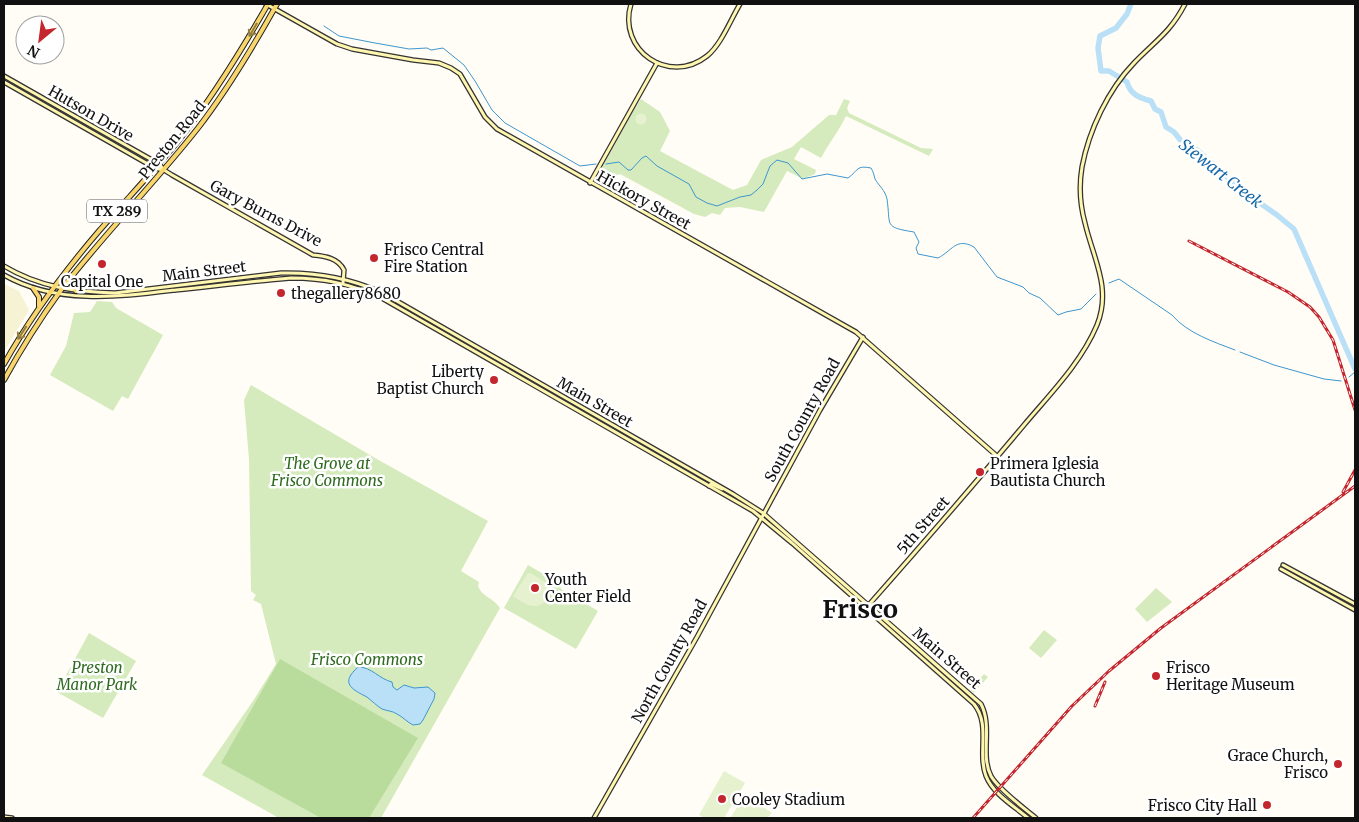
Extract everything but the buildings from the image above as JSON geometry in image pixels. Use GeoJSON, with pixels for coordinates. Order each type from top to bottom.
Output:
{"type":"FeatureCollection","features":[{"type":"Feature","properties":{"kind":"main road","name":"Preston Road"},"geometry":{"type":"LineString","coordinates":[[4,364],[54,286],[98,232],[159,164],[215,92],[267,4]]}},
{"type":"Feature","properties":{"kind":"main road","name":"Hickory Street"},"geometry":{"type":"LineString","coordinates":[[267,4],[321,35],[345,46],[413,60],[439,63],[452,68],[460,74],[485,117],[497,130],[863,337],[998,457]]}},
{"type":"Feature","properties":{"kind":"main road","name":"Preston Road"},"geometry":{"type":"LineString","coordinates":[[4,377],[58,294],[164,170],[218,100],[249,54],[277,4]]}},
{"type":"Feature","properties":{"kind":"main road"},"geometry":{"type":"LineString","coordinates":[[631,4],[628,17],[630,34],[634,44],[643,54],[657,62],[676,67],[689,65],[708,56],[715,48],[740,4]]}},
{"type":"Feature","properties":{"kind":"main road","name":"5th Street"},"geometry":{"type":"LineString","coordinates":[[866,608],[998,457],[1075,364],[1092,336],[1099,319],[1102,295],[1100,269],[1084,221],[1081,183],[1082,168],[1089,142],[1100,115],[1125,72],[1164,36],[1185,4]]}},
{"type":"Feature","properties":{"kind":"main road"},"geometry":{"type":"LineString","coordinates":[[590,183],[657,62]]}},
{"type":"Feature","properties":{"kind":"main road","name":"Hutson Drive"},"geometry":{"type":"LineString","coordinates":[[4,76],[159,164],[164,170]]}},
{"type":"Feature","properties":{"kind":"main road","name":"Hutson Drive"},"geometry":{"type":"LineString","coordinates":[[4,82],[155,168],[164,170]]}},
{"type":"Feature","properties":{"kind":"main road"},"geometry":{"type":"LineString","coordinates":[[65,118],[68,113]]}},
{"type":"Feature","properties":{"kind":"main road","name":"Gary Burns Drive"},"geometry":{"type":"LineString","coordinates":[[164,170],[313,255],[326,256],[336,261],[344,270],[344,279]]}},
{"type":"Feature","properties":{"kind":"main road"},"geometry":{"type":"LineString","coordinates":[[98,232],[105,238]]}},
{"type":"Feature","properties":{"kind":"main road","name":"Main Street"},"geometry":{"type":"LineString","coordinates":[[4,266],[21,275],[62,289],[76,291],[115,293],[281,273],[314,273],[344,279],[382,292],[725,489],[762,515],[869,604],[981,704],[987,722],[987,755],[991,775],[997,784],[1036,818]]}},
{"type":"Feature","properties":{"kind":"main road","name":"Main Street"},"geometry":{"type":"LineString","coordinates":[[4,274],[33,288],[58,294],[105,298],[291,278],[313,278],[343,283],[380,297],[762,515],[969,698],[978,709],[984,729],[983,767],[986,776],[997,792],[1028,818]]}},
{"type":"Feature","properties":{"kind":"main road"},"geometry":{"type":"LineString","coordinates":[[72,276],[72,286],[76,291]]}},
{"type":"Feature","properties":{"kind":"main road"},"geometry":{"type":"LineString","coordinates":[[343,283],[344,279]]}},
{"type":"Feature","properties":{"kind":"main road"},"geometry":{"type":"LineString","coordinates":[[33,288],[39,297],[39,308]]}},
{"type":"Feature","properties":{"kind":"main road","name":"South County Road"},"geometry":{"type":"LineString","coordinates":[[762,515],[836,381],[863,337]]}},
{"type":"Feature","properties":{"kind":"main road"},"geometry":{"type":"LineString","coordinates":[[493,362],[496,357]]}},
{"type":"Feature","properties":{"kind":"main road"},"geometry":{"type":"LineString","coordinates":[[582,413],[585,408]]}},
{"type":"Feature","properties":{"kind":"main road"},"geometry":{"type":"LineString","coordinates":[[596,421],[598,416]]}},
{"type":"Feature","properties":{"kind":"main road"},"geometry":{"type":"LineString","coordinates":[[625,438],[628,433]]}},
{"type":"Feature","properties":{"kind":"main road"},"geometry":{"type":"LineString","coordinates":[[709,486],[711,484],[725,489]]}},
{"type":"Feature","properties":{"kind":"main road"},"geometry":{"type":"LineString","coordinates":[[732,499],[735,495]]}},
{"type":"Feature","properties":{"kind":"main road","name":"North County Road"},"geometry":{"type":"LineString","coordinates":[[594,818],[693,644],[762,515]]}},
{"type":"Feature","properties":{"kind":"main road"},"geometry":{"type":"LineString","coordinates":[[1283,565],[1355,604]]}},
{"type":"Feature","properties":{"kind":"main road"},"geometry":{"type":"LineString","coordinates":[[1281,569],[1355,610]]}},
{"type":"Feature","properties":{"kind":"main road"},"geometry":{"type":"LineString","coordinates":[[4,817],[12,818]]}},
{"type":"Feature","properties":{"kind":"shaded area"},"geometry":{"type":"Polygon","coordinates":[[[4,284],[19,291],[29,310],[4,352],[4,284]]]}},
{"type":"Feature","properties":{"kind":"green space"},"geometry":{"type":"Polygon","coordinates":[[[641,99],[660,112],[670,131],[660,151],[733,190],[747,185],[761,160],[792,147],[829,115],[836,115],[844,99],[850,101],[847,108],[849,113],[921,148],[933,149],[929,156],[846,116],[821,158],[801,147],[794,159],[816,170],[815,174],[803,179],[787,171],[764,212],[740,207],[725,208],[720,215],[712,213],[705,217],[694,214],[620,174],[617,175],[608,189],[596,182],[595,180],[641,99]]]}},
{"type":"Feature","properties":{"kind":"green space"},"geometry":{"type":"Polygon","coordinates":[[[641,113],[647,119],[641,125],[635,119],[641,113]]]}},
{"type":"Feature","properties":{"kind":"green space"},"geometry":{"type":"Polygon","coordinates":[[[97,301],[112,302],[116,308],[163,335],[128,399],[122,396],[113,411],[50,375],[66,346],[74,313],[90,312],[97,301]]]}},
{"type":"Feature","properties":{"kind":"green space","name":"Frisco Commons"},"geometry":{"type":"Polygon","coordinates":[[[251,385],[375,458],[488,521],[461,571],[479,582],[480,590],[500,608],[381,818],[279,818],[202,775],[276,664],[261,604],[253,600],[256,595],[251,591],[249,459],[244,400],[251,385]]]}},
{"type":"Feature","properties":{"kind":"green space"},"geometry":{"type":"Polygon","coordinates":[[[528,565],[559,583],[561,589],[598,611],[576,649],[504,608],[528,565]]]}},
{"type":"Feature","properties":{"kind":"green space","name":"Youth Center Field"},"geometry":{"type":"Polygon","coordinates":[[[528,573],[553,587],[544,603],[530,606],[513,596],[528,573]]]}},
{"type":"Feature","properties":{"kind":"green space"},"geometry":{"type":"Polygon","coordinates":[[[1156,588],[1172,602],[1147,622],[1135,609],[1156,588]]]}},
{"type":"Feature","properties":{"kind":"green space"},"geometry":{"type":"Polygon","coordinates":[[[1044,630],[1057,640],[1041,658],[1029,648],[1044,630]]]}},
{"type":"Feature","properties":{"kind":"green space","name":"Preston Manor Park"},"geometry":{"type":"Polygon","coordinates":[[[89,633],[136,661],[103,718],[57,692],[89,633]]]}},
{"type":"Feature","properties":{"kind":"green space"},"geometry":{"type":"Polygon","coordinates":[[[280,659],[418,738],[369,818],[321,818],[221,763],[280,659]]]}},
{"type":"Feature","properties":{"kind":"green space"},"geometry":{"type":"Polygon","coordinates":[[[984,674],[988,677],[974,693],[970,690],[984,674]]]}},
{"type":"Feature","properties":{"kind":"green space","name":"Cooley Stadium"},"geometry":{"type":"Polygon","coordinates":[[[724,771],[745,783],[724,818],[705,818],[699,815],[724,771]]]}},
{"type":"Feature","properties":{"kind":"green space"},"geometry":{"type":"Polygon","coordinates":[[[744,797],[749,797],[772,813],[767,818],[730,818],[744,797]]]}},
{"type":"Feature","properties":{"kind":"water"},"geometry":{"type":"Polygon","coordinates":[[[358,667],[367,669],[392,682],[393,687],[397,690],[404,685],[414,688],[428,687],[435,693],[434,699],[420,724],[413,725],[395,713],[382,709],[352,688],[349,681],[350,677],[358,667]]]}},
{"type":"Feature","properties":{"kind":"waterway","name":"Stewart Creek"},"geometry":{"type":"LineString","coordinates":[[1131,4],[1127,14],[1116,28],[1100,36],[1098,48],[1101,71],[1109,71],[1127,82],[1130,90],[1136,95],[1151,101],[1155,109],[1161,112],[1166,127],[1174,132],[1186,147],[1197,150],[1244,192],[1294,229],[1355,369]]}},
{"type":"Feature","properties":{"kind":"waterway"},"geometry":{"type":"LineString","coordinates":[[324,26],[339,36],[375,43],[409,49],[427,48],[431,50],[443,48],[464,65],[492,110],[505,123],[580,166],[596,164]]}},
{"type":"Feature","properties":{"kind":"waterway"},"geometry":{"type":"LineString","coordinates":[[606,164],[619,162],[628,170],[631,170],[646,156],[657,166],[689,184],[696,197],[717,206],[751,195],[763,184],[770,166],[777,160],[788,163],[802,179],[827,174],[848,178],[860,168],[871,168],[875,179],[886,196],[890,224],[897,229],[914,232],[919,242],[916,248],[918,254],[938,258],[958,244],[968,244],[974,247],[997,277],[1023,287],[1029,293],[1040,298],[1058,315],[1081,309],[1096,294]]}},
{"type":"Feature","properties":{"kind":"waterway"},"geometry":{"type":"LineString","coordinates":[[1109,283],[1119,279],[1172,315],[1193,332],[1235,350]]}},
{"type":"Feature","properties":{"kind":"waterway"},"geometry":{"type":"LineString","coordinates":[[1240,352],[1274,365],[1324,379],[1341,381]]}},
{"type":"Feature","properties":{"kind":"waterway"},"geometry":{"type":"LineString","coordinates":[[1349,377],[1355,372]]}},
{"type":"Feature","properties":{"kind":"railway"},"geometry":{"type":"LineString","coordinates":[[1189,241],[1288,292],[1310,307],[1319,317],[1333,340],[1355,410]]}},
{"type":"Feature","properties":{"kind":"railway"},"geometry":{"type":"LineString","coordinates":[[1343,492],[1355,470]]}},
{"type":"Feature","properties":{"kind":"railway"},"geometry":{"type":"LineString","coordinates":[[973,818],[1072,706],[1109,671],[1161,628],[1355,486]]}},
{"type":"Feature","properties":{"kind":"railway"},"geometry":{"type":"LineString","coordinates":[[1095,706],[1105,682]]}},
{"type":"Feature","properties":{"kind":"place","name":"Frisco Central Fire Station"},"geometry":{"type":"Point","coordinates":[374,258]}},
{"type":"Feature","properties":{"kind":"place","name":"Capital One"},"geometry":{"type":"Point","coordinates":[102,264]}},
{"type":"Feature","properties":{"kind":"place","name":"thegallery8680"},"geometry":{"type":"Point","coordinates":[281,293]}},
{"type":"Feature","properties":{"kind":"place","name":"Liberty Baptist Church"},"geometry":{"type":"Point","coordinates":[494,380]}},
{"type":"Feature","properties":{"kind":"place","name":"Primera Iglesia Bautista Church"},"geometry":{"type":"Point","coordinates":[980,472]}},
{"type":"Feature","properties":{"kind":"place","name":"Youth Center Field"},"geometry":{"type":"Point","coordinates":[535,588]}},
{"type":"Feature","properties":{"kind":"place","name":"Frisco Heritage Museum"},"geometry":{"type":"Point","coordinates":[1156,676]}},
{"type":"Feature","properties":{"kind":"place","name":"Grace Church, Frisco"},"geometry":{"type":"Point","coordinates":[1338,764]}},
{"type":"Feature","properties":{"kind":"place","name":"Cooley Stadium"},"geometry":{"type":"Point","coordinates":[722,799]}},
{"type":"Feature","properties":{"kind":"place","name":"Frisco City Hall"},"geometry":{"type":"Point","coordinates":[1267,805]}},
{"type":"Feature","properties":{"kind":"district","name":"Frisco"},"geometry":{"type":"Point","coordinates":[860,609]}},
{"type":"Feature","properties":{"kind":"park label","name":"The Grove at Frisco Commons"},"geometry":{"type":"Point","coordinates":[327,472]}}]}
